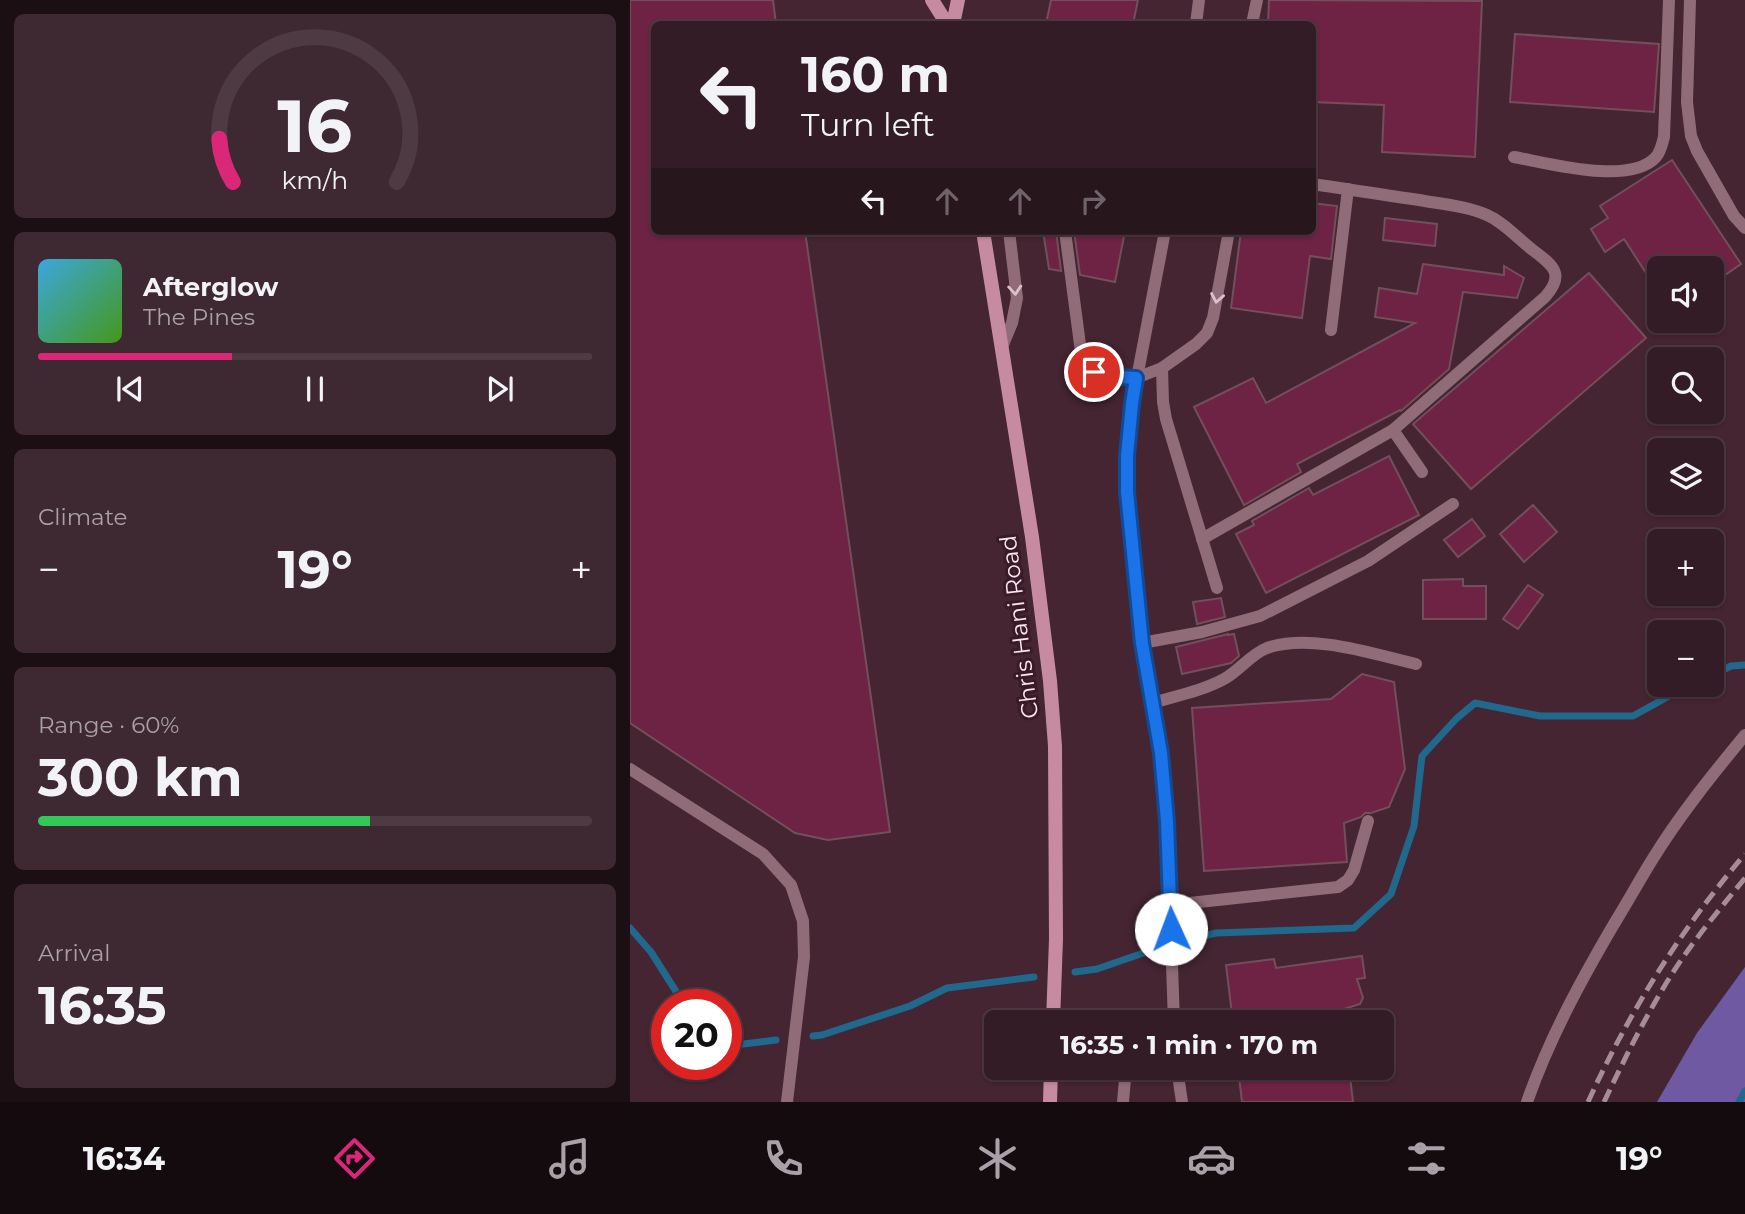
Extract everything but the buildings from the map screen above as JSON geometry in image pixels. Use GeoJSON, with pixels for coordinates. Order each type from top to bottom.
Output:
{"type":"FeatureCollection","features":[{"type":"Feature","properties":{"kind":"main road"},"geometry":{"type":"LineString","coordinates":[[932,0],[948,21]]}},
{"type":"Feature","properties":{"kind":"main road"},"geometry":{"type":"LineString","coordinates":[[948,0],[950,21]]}},
{"type":"Feature","properties":{"kind":"main road"},"geometry":{"type":"LineString","coordinates":[[951,21],[958,0]]}},
{"type":"Feature","properties":{"kind":"main road","name":"Chris Hani Road"},"geometry":{"type":"LineString","coordinates":[[984,235],[1041,607],[1055,746],[1056,939],[1053,1010]]}},
{"type":"Feature","properties":{"kind":"main road"},"geometry":{"type":"LineString","coordinates":[[1050,1102],[1051,1080]]}},
{"type":"Feature","properties":{"kind":"lane"},"geometry":{"type":"LineString","coordinates":[[1196,21],[1199,0]]}},
{"type":"Feature","properties":{"kind":"lane"},"geometry":{"type":"LineString","coordinates":[[1253,21],[1257,0]]}},
{"type":"Feature","properties":{"kind":"lane"},"geometry":{"type":"LineString","coordinates":[[1514,157],[1594,172],[1626,171],[1655,158],[1664,137],[1669,0]]}},
{"type":"Feature","properties":{"kind":"lane"},"geometry":{"type":"LineString","coordinates":[[1690,0],[1687,102],[1691,136],[1734,216],[1745,228]]}},
{"type":"Feature","properties":{"kind":"lane"},"geometry":{"type":"LineString","coordinates":[[1202,539],[1393,430],[1545,297],[1556,278],[1555,268],[1548,261],[1487,215],[1452,206],[1316,185]]}},
{"type":"Feature","properties":{"kind":"lane"},"geometry":{"type":"LineString","coordinates":[[1331,330],[1348,190]]}},
{"type":"Feature","properties":{"kind":"lane"},"geometry":{"type":"LineString","coordinates":[[1003,348],[1017,298],[1009,235]]}},
{"type":"Feature","properties":{"kind":"lane"},"geometry":{"type":"LineString","coordinates":[[1066,235],[1081,352],[1086,366],[1102,376],[1136,378],[1162,368],[1207,333],[1213,318],[1228,235]]}},
{"type":"Feature","properties":{"kind":"lane"},"geometry":{"type":"LineString","coordinates":[[1164,235],[1132,404],[1127,492],[1142,643],[1161,753],[1167,821],[1174,1010]]}},
{"type":"Feature","properties":{"kind":"lane"},"geometry":{"type":"LineString","coordinates":[[1162,368],[1166,419],[1217,588]]}},
{"type":"Feature","properties":{"kind":"lane"},"geometry":{"type":"LineString","coordinates":[[1393,430],[1422,472]]}},
{"type":"Feature","properties":{"kind":"lane"},"geometry":{"type":"LineString","coordinates":[[1142,643],[1202,632],[1260,616],[1368,561],[1453,504]]}},
{"type":"Feature","properties":{"kind":"lane"},"geometry":{"type":"LineString","coordinates":[[1152,703],[1206,687],[1224,679],[1266,649],[1291,644],[1322,643],[1416,664]]}},
{"type":"Feature","properties":{"kind":"lane"},"geometry":{"type":"LineString","coordinates":[[1527,1102],[1559,1023],[1584,974],[1653,859],[1705,782],[1745,735]]}},
{"type":"Feature","properties":{"kind":"lane"},"geometry":{"type":"LineString","coordinates":[[630,769],[763,854],[791,885],[803,921],[804,957],[787,1102]]}},
{"type":"Feature","properties":{"kind":"lane"},"geometry":{"type":"LineString","coordinates":[[1171,905],[1338,887],[1348,880],[1354,870],[1368,821]]}},
{"type":"Feature","properties":{"kind":"lane"},"geometry":{"type":"LineString","coordinates":[[1123,1102],[1125,1080]]}},
{"type":"Feature","properties":{"kind":"lane"},"geometry":{"type":"LineString","coordinates":[[1178,1080],[1181,1102]]}},
{"type":"Feature","properties":{"kind":"shaded area"},"geometry":{"type":"Polygon","coordinates":[[[1745,967],[1745,1102],[1657,1102],[1697,1033],[1745,967]]]}},
{"type":"Feature","properties":{"kind":"waterway"},"geometry":{"type":"LineString","coordinates":[[1724,669],[1745,665]]}},
{"type":"Feature","properties":{"kind":"waterway"},"geometry":{"type":"LineString","coordinates":[[1192,939],[1216,933],[1354,928],[1391,894],[1414,826],[1422,756],[1456,719],[1475,703],[1540,716],[1633,716],[1667,697]]}},
{"type":"Feature","properties":{"kind":"waterway"},"geometry":{"type":"LineString","coordinates":[[630,928],[651,952],[674,989]]}},
{"type":"Feature","properties":{"kind":"waterway"},"geometry":{"type":"LineString","coordinates":[[1075,972],[1097,969],[1152,950]]}},
{"type":"Feature","properties":{"kind":"waterway"},"geometry":{"type":"LineString","coordinates":[[813,1036],[910,1006],[947,988],[1034,977]]}},
{"type":"Feature","properties":{"kind":"waterway"},"geometry":{"type":"LineString","coordinates":[[742,1044],[776,1040]]}},
{"type":"Feature","properties":{"kind":"waterway"},"geometry":{"type":"LineString","coordinates":[[1739,1102],[1745,1091]]}},
{"type":"Feature","properties":{"kind":"railway"},"geometry":{"type":"LineString","coordinates":[[1588,1102],[1621,1036],[1658,972],[1699,912],[1745,854]]}},
{"type":"Feature","properties":{"kind":"railway"},"geometry":{"type":"LineString","coordinates":[[1604,1102],[1643,1023],[1670,977],[1745,878]]}},
{"type":"Feature","properties":{"kind":"route"},"geometry":{"type":"LineString","coordinates":[[1094,372],[1102,376],[1136,378],[1127,456],[1127,492],[1142,643],[1161,753],[1167,821],[1171,929]]}}]}
